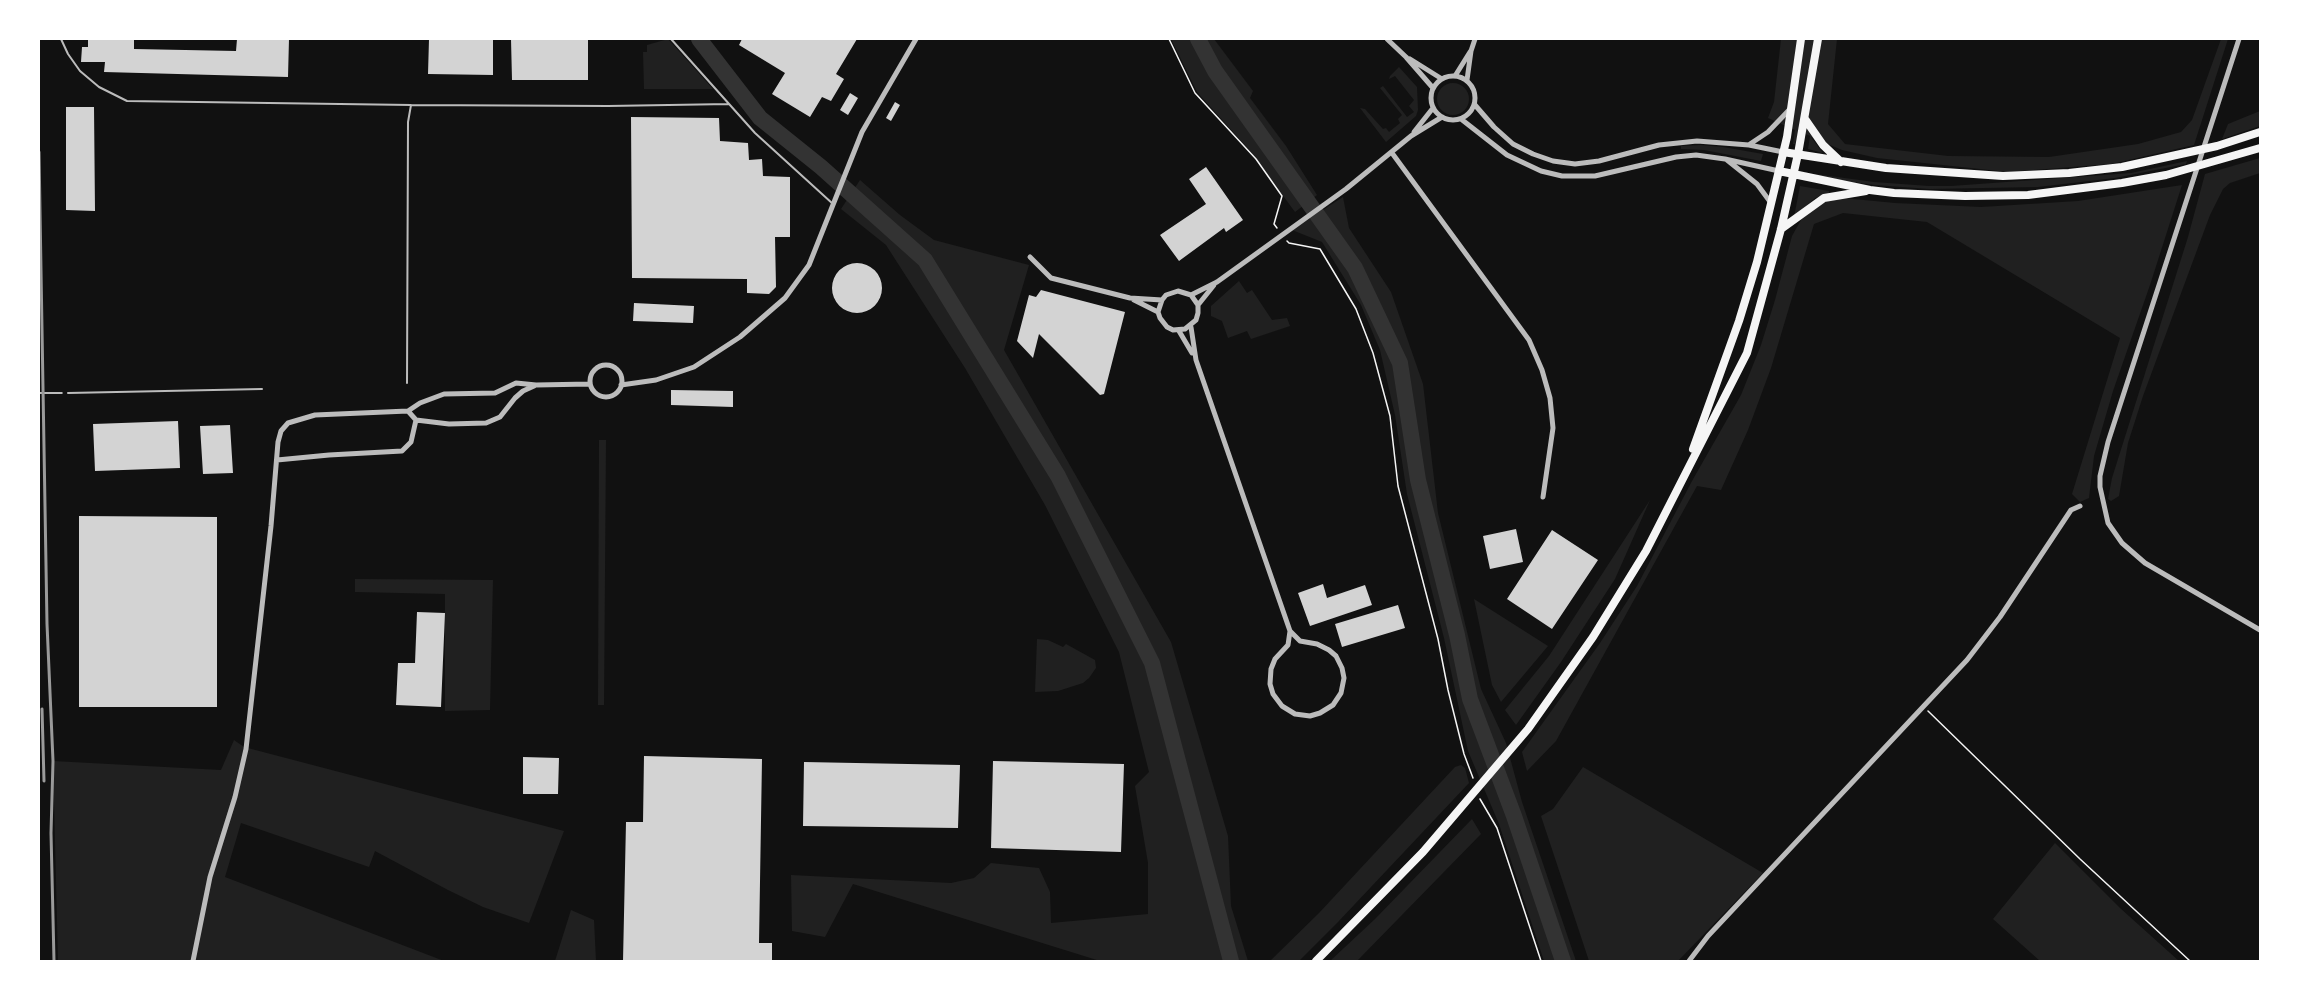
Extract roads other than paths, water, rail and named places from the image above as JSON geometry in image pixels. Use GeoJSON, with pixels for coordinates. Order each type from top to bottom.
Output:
{"type":"FeatureCollection","features":[{"type":"Feature","properties":{"kind":"main road"},"geometry":{"type":"LineString","coordinates":[[1685,472],[1739,321],[1771,204],[1784,152],[1801,39]]}},
{"type":"Feature","properties":{"kind":"main road"},"geometry":{"type":"LineString","coordinates":[[1316,961],[1416,860],[1528,729],[1593,637],[1646,551],[1748,353],[1794,174],[1818,39]]}},
{"type":"Feature","properties":{"kind":"main road"},"geometry":{"type":"LineString","coordinates":[[1805,119],[1823,145],[1841,162]]}},
{"type":"Feature","properties":{"kind":"main road"},"geometry":{"type":"LineString","coordinates":[[1784,152],[1841,162],[1954,174],[2003,176],[2069,173],[2122,167],[2217,146],[2260,132]]}},
{"type":"Feature","properties":{"kind":"main road"},"geometry":{"type":"LineString","coordinates":[[1779,171],[1869,190],[1965,196],[2028,195],[2166,175],[2260,148]]}},
{"type":"Feature","properties":{"kind":"main road"},"geometry":{"type":"LineString","coordinates":[[1781,229],[1824,198],[1869,190]]}},
{"type":"Feature","properties":{"kind":"street"},"geometry":{"type":"LineString","coordinates":[[621,385],[656,380],[694,367],[734,341],[785,298],[799,280],[822,237],[862,132],[916,39]]}},
{"type":"Feature","properties":{"kind":"street"},"geometry":{"type":"LineString","coordinates":[[1387,39],[1433,88]]}},
{"type":"Feature","properties":{"kind":"street"},"geometry":{"type":"LineString","coordinates":[[1467,81],[1475,39]]}},
{"type":"Feature","properties":{"kind":"street"},"geometry":{"type":"LineString","coordinates":[[2239,39],[2108,442],[2100,476],[2100,488],[2108,523],[2122,543],[2145,563],[2260,630]]}},
{"type":"Feature","properties":{"kind":"street"},"geometry":{"type":"LineString","coordinates":[[1455,76],[1471,51]]}},
{"type":"Feature","properties":{"kind":"street"},"geometry":{"type":"LineString","coordinates":[[1406,57],[1442,79]]}},
{"type":"Feature","properties":{"kind":"street"},"geometry":{"type":"LineString","coordinates":[[1455,76],[1467,81],[1475,92],[1474,105],[1472,111],[1461,119],[1448,120],[1433,108],[1431,95],[1433,88],[1442,79],[1455,76]]}},
{"type":"Feature","properties":{"kind":"street"},"geometry":{"type":"LineString","coordinates":[[1474,105],[1513,144],[1553,161],[1575,164],[1599,161],[1676,142],[1715,141],[1784,152]]}},
{"type":"Feature","properties":{"kind":"street"},"geometry":{"type":"LineString","coordinates":[[1191,295],[1217,282],[1392,153],[1411,136],[1433,108]]}},
{"type":"Feature","properties":{"kind":"street"},"geometry":{"type":"LineString","coordinates":[[1749,145],[1768,132],[1791,108]]}},
{"type":"Feature","properties":{"kind":"street"},"geometry":{"type":"LineString","coordinates":[[1411,136],[1442,117]]}},
{"type":"Feature","properties":{"kind":"street"},"geometry":{"type":"LineString","coordinates":[[1461,119],[1507,155],[1540,171],[1562,176],[1595,176],[1676,157],[1696,155],[1779,171]]}},
{"type":"Feature","properties":{"kind":"street"},"geometry":{"type":"LineString","coordinates":[[1392,153],[1529,340],[1542,370],[1550,398],[1553,428],[1543,497]]}},
{"type":"Feature","properties":{"kind":"street"},"geometry":{"type":"LineString","coordinates":[[1725,159],[1757,184],[1771,204]]}},
{"type":"Feature","properties":{"kind":"street"},"geometry":{"type":"LineString","coordinates":[[1030,257],[1051,278],[1130,298],[1162,300]]}},
{"type":"Feature","properties":{"kind":"street"},"geometry":{"type":"LineString","coordinates":[[1198,305],[1217,282]]}},
{"type":"Feature","properties":{"kind":"street"},"geometry":{"type":"LineString","coordinates":[[1158,312],[1162,300],[1172,292],[1185,292],[1191,295],[1198,305],[1198,313],[1191,327],[1196,360],[1290,631],[1300,641],[1317,644],[1329,650],[1340,664],[1344,678],[1341,693],[1333,705],[1320,713],[1305,716],[1295,714],[1282,706],[1273,694],[1270,684],[1271,669],[1275,659],[1287,645],[1290,631]]}},
{"type":"Feature","properties":{"kind":"street"},"geometry":{"type":"LineString","coordinates":[[1130,298],[1158,312],[1163,323],[1173,330],[1179,331],[1191,327]]}},
{"type":"Feature","properties":{"kind":"street"},"geometry":{"type":"LineString","coordinates":[[1179,331],[1196,360]]}},
{"type":"Feature","properties":{"kind":"street"},"geometry":{"type":"LineString","coordinates":[[607,365],[619,372],[621,385],[616,393],[608,397],[598,395],[590,384],[593,372],[607,365]]}},
{"type":"Feature","properties":{"kind":"street"},"geometry":{"type":"LineString","coordinates":[[193,961],[210,877],[235,797],[246,749],[281,431],[288,423],[315,415],[408,411],[420,403],[444,394],[495,393],[516,383],[536,386],[590,384]]}},
{"type":"Feature","properties":{"kind":"street"},"geometry":{"type":"LineString","coordinates":[[408,411],[416,420],[449,424],[486,423],[500,417],[523,391],[536,386]]}},
{"type":"Feature","properties":{"kind":"street"},"geometry":{"type":"LineString","coordinates":[[278,460],[402,451],[411,442],[416,420]]}},
{"type":"Feature","properties":{"kind":"street"},"geometry":{"type":"LineString","coordinates":[[1689,961],[1708,936],[1967,660],[2000,617],[2071,510],[2080,506]]}},
{"type":"Feature","properties":{"kind":"lane"},"geometry":{"type":"LineString","coordinates":[[61,39],[72,62],[90,80],[119,99],[136,102],[616,106],[729,104]]}},
{"type":"Feature","properties":{"kind":"lane"},"geometry":{"type":"LineString","coordinates":[[671,39],[755,133],[833,204]]}},
{"type":"Feature","properties":{"kind":"lane"},"geometry":{"type":"LineString","coordinates":[[407,383],[408,122],[411,105]]}},
{"type":"Feature","properties":{"kind":"lane"},"geometry":{"type":"LineString","coordinates":[[68,393],[262,389]]}},
{"type":"Feature","properties":{"kind":"waterway"},"geometry":{"type":"LineString","coordinates":[[699,39],[760,118],[821,167],[925,260],[1058,476],[1152,663],[1231,961]]}},
{"type":"Feature","properties":{"kind":"waterway"},"geometry":{"type":"LineString","coordinates":[[1198,39],[1215,71],[1355,268],[1400,363],[1418,480],[1457,635],[1470,699],[1514,816],[1563,961]]}},
{"type":"Feature","properties":{"kind":"railway"},"geometry":{"type":"LineString","coordinates":[[39,152],[47,624],[53,761],[51,833],[54,961]]}},
{"type":"Feature","properties":{"kind":"railway"},"geometry":{"type":"LineString","coordinates":[[42,709],[44,781]]}}]}
